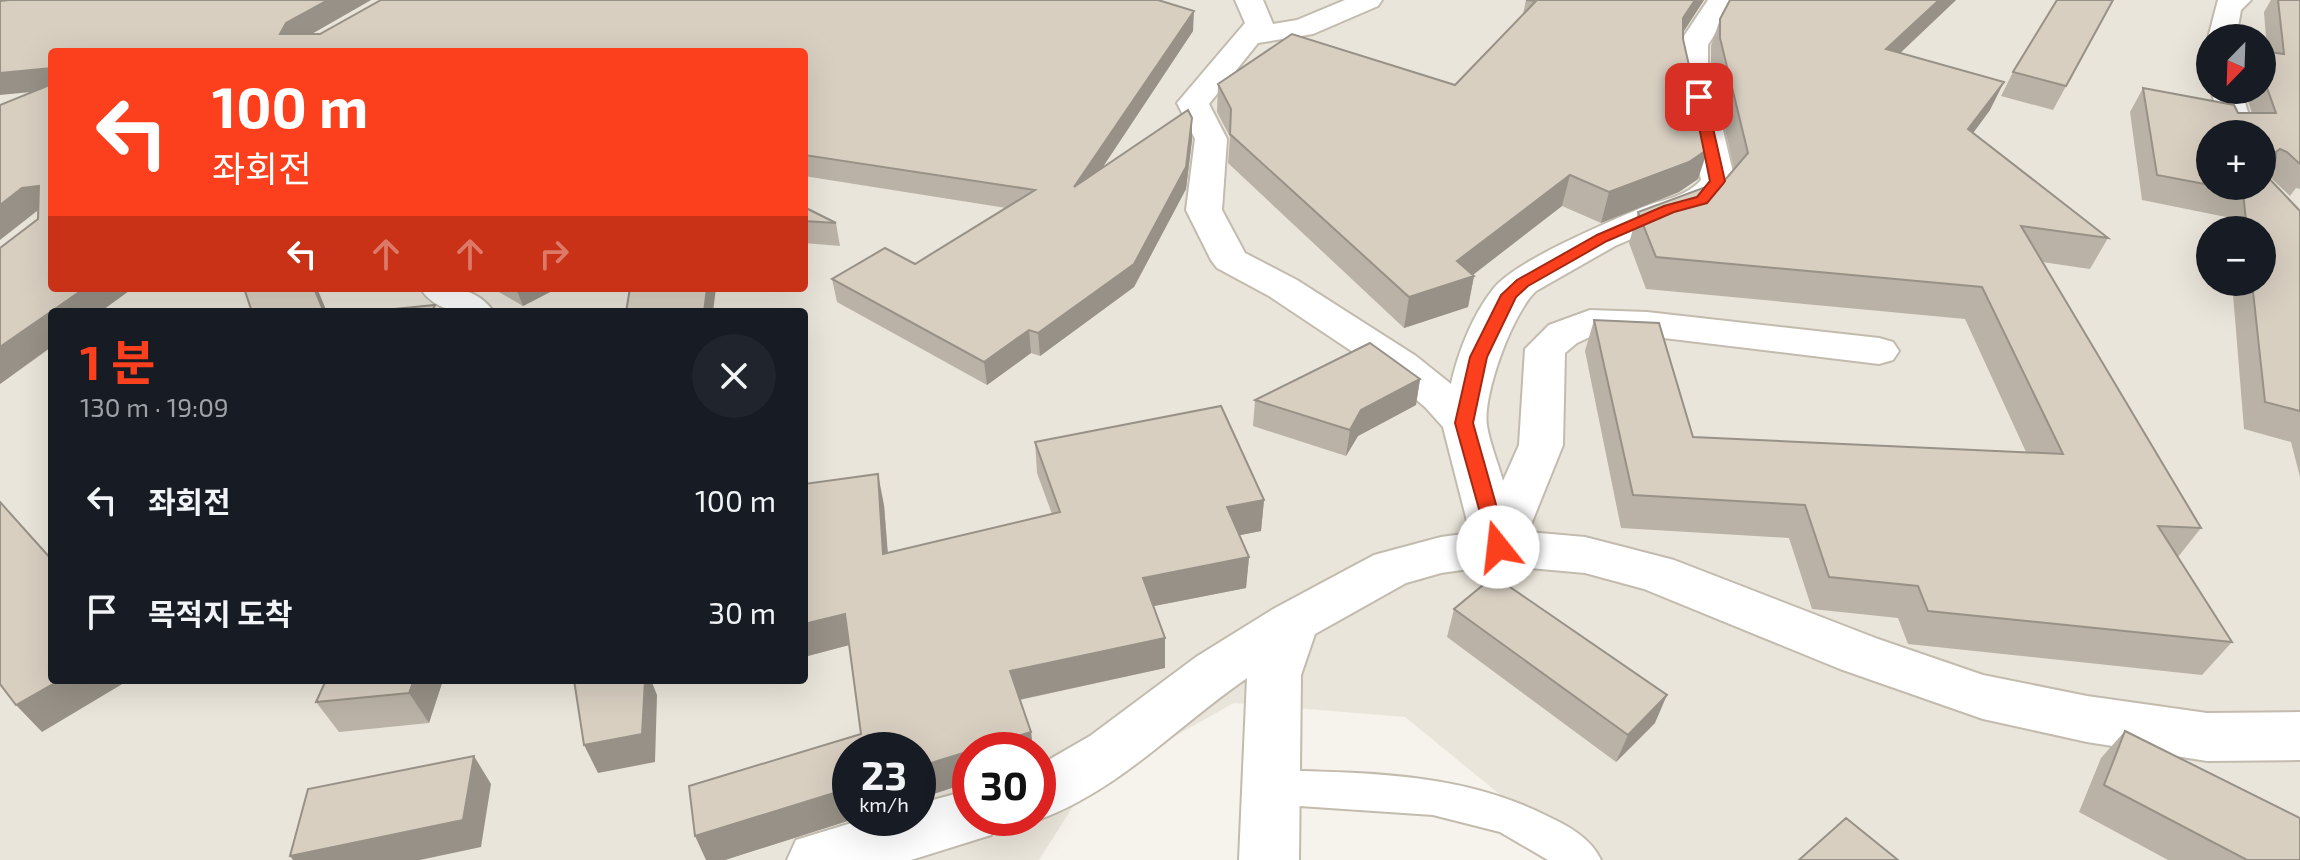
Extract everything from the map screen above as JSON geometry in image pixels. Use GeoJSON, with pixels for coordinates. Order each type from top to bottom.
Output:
{"type":"FeatureCollection","features":[{"type":"Feature","properties":{"kind":"street"},"geometry":{"type":"LineString","coordinates":[[1249,0],[1259,24],[1193,103],[1211,139],[1204,210],[1230,260],[1283,288],[1401,365],[1440,397],[1464,423]]}},
{"type":"Feature","properties":{"kind":"street"},"geometry":{"type":"LineString","coordinates":[[1248,36],[1303,28],[1368,0]]}},
{"type":"Feature","properties":{"kind":"street"},"geometry":{"type":"LineString","coordinates":[[1498,547],[1464,423],[1478,357],[1509,295],[1522,283],[1602,238],[1669,209],[1702,200],[1718,181],[1693,66],[1693,45],[1722,0]]}},
{"type":"Feature","properties":{"kind":"street"},"geometry":{"type":"LineString","coordinates":[[2225,24],[2228,6],[2237,0]]}},
{"type":"Feature","properties":{"kind":"street"},"geometry":{"type":"LineString","coordinates":[[445,292],[468,308]]}},
{"type":"Feature","properties":{"kind":"street"},"geometry":{"type":"LineString","coordinates":[[1498,547],[1541,445],[1545,349],[1563,334],[1590,322],[1647,324],[1879,351]]}},
{"type":"Feature","properties":{"kind":"street"},"geometry":{"type":"LineString","coordinates":[[1056,786],[1129,742],[1214,673],[1293,622],[1391,568],[1441,555],[1498,547],[1585,555],[1656,573],[1859,654],[1983,697],[2087,719],[2207,737],[2300,736]]}},
{"type":"Feature","properties":{"kind":"street"},"geometry":{"type":"LineString","coordinates":[[1265,834],[1274,675],[1293,622]]}},
{"type":"Feature","properties":{"kind":"street"},"geometry":{"type":"LineString","coordinates":[[817,860],[952,821]]}},
{"type":"Feature","properties":{"kind":"lane"},"geometry":{"type":"LineString","coordinates":[[1265,834],[1399,793],[1481,805],[1557,839],[1580,860]]}},
{"type":"Feature","properties":{"kind":"shaded area"},"geometry":{"type":"Polygon","coordinates":[[[0,0],[2300,0],[2300,860],[1580,860],[1405,717],[1234,703],[1086,786],[1056,833],[1056,732],[952,732],[952,836],[1054,836],[1039,860],[0,860],[0,0]]]}},
{"type":"Feature","properties":{"kind":"building"},"geometry":{"type":"Polygon","coordinates":[[[328,0],[286,23],[280,34],[320,34],[381,0],[1158,0],[1194,11],[1074,187],[1188,110],[1192,118],[1186,167],[1134,264],[1038,333],[1029,330],[984,362],[832,279],[885,248],[915,264],[1035,190],[808,156],[808,48],[48,48],[48,68],[0,73],[0,1],[328,0]]]}},
{"type":"Feature","properties":{"kind":"building"},"geometry":{"type":"Polygon","coordinates":[[[1526,0],[1695,0],[1683,18],[1683,39],[1708,149],[1689,162],[1609,192],[1570,175],[1457,261],[1474,276],[1409,297],[1230,134],[1231,109],[1218,84],[1292,34],[1455,85],[1536,1],[1526,0]]]}},
{"type":"Feature","properties":{"kind":"building"},"geometry":{"type":"Polygon","coordinates":[[[1730,0],[1939,0],[1886,49],[2004,82],[1968,129],[2108,238],[2021,226],[2201,528],[2158,526],[2232,642],[1928,611],[1918,586],[1829,577],[1805,505],[1633,495],[1594,320],[1659,323],[1693,437],[2063,454],[1982,287],[1656,257],[1638,212],[1725,180],[1748,153],[1720,38],[1720,19],[1730,0]]]}},
{"type":"Feature","properties":{"kind":"building"},"geometry":{"type":"Polygon","coordinates":[[[2057,0],[2113,0],[2066,86],[2013,72],[2057,0]]]}},
{"type":"Feature","properties":{"kind":"building"},"geometry":{"type":"Polygon","coordinates":[[[2278,0],[2300,0],[2300,164],[2287,152],[2280,149],[2276,152],[2276,120],[2196,120],[2196,182],[2157,175],[2143,88],[2196,98],[2196,104],[2234,105],[2238,113],[2276,113],[2273,104],[2276,104],[2276,53],[2284,54],[2278,0]]]}},
{"type":"Feature","properties":{"kind":"building"},"geometry":{"type":"Polygon","coordinates":[[[48,86],[48,292],[79,292],[56,308],[48,308],[48,314],[0,347],[0,248],[38,219],[39,186],[22,188],[0,205],[0,105],[48,86]]]}},
{"type":"Feature","properties":{"kind":"building"},"geometry":{"type":"Polygon","coordinates":[[[2276,186],[2300,211],[2300,411],[2265,402],[2254,296],[2276,296],[2276,216],[2246,216],[2244,200],[2276,200],[2276,186]]]}},
{"type":"Feature","properties":{"kind":"building"},"geometry":{"type":"Polygon","coordinates":[[[808,209],[836,223],[808,221],[808,209]]]}},
{"type":"Feature","properties":{"kind":"building"},"geometry":{"type":"Polygon","coordinates":[[[245,292],[316,292],[322,308],[251,308],[245,292]]]}},
{"type":"Feature","properties":{"kind":"building"},"geometry":{"type":"Polygon","coordinates":[[[629,292],[706,292],[704,308],[627,308],[629,292]]]}},
{"type":"Feature","properties":{"kind":"building"},"geometry":{"type":"Polygon","coordinates":[[[435,305],[434,308],[405,308],[435,305]]]}},
{"type":"Feature","properties":{"kind":"building"},"geometry":{"type":"Polygon","coordinates":[[[1370,343],[1420,379],[1361,410],[1350,430],[1255,400],[1370,343]]]}},
{"type":"Feature","properties":{"kind":"building"},"geometry":{"type":"Polygon","coordinates":[[[1221,406],[1264,500],[1227,507],[1249,557],[1143,578],[1165,638],[1010,671],[1031,732],[952,732],[952,756],[936,761],[936,732],[861,732],[845,614],[808,623],[808,483],[878,474],[883,554],[1060,512],[1035,442],[1221,406]]]}},
{"type":"Feature","properties":{"kind":"building"},"geometry":{"type":"Polygon","coordinates":[[[0,502],[48,556],[48,684],[53,684],[16,705],[0,684],[0,502]]]}},
{"type":"Feature","properties":{"kind":"building"},"geometry":{"type":"Polygon","coordinates":[[[1494,576],[1667,695],[1628,735],[1454,609],[1494,576]]]}},
{"type":"Feature","properties":{"kind":"building"},"geometry":{"type":"Polygon","coordinates":[[[324,684],[412,684],[409,693],[316,702],[324,684]]]}},
{"type":"Feature","properties":{"kind":"building"},"geometry":{"type":"Polygon","coordinates":[[[575,684],[645,684],[642,734],[584,745],[575,684]]]}},
{"type":"Feature","properties":{"kind":"building"},"geometry":{"type":"Polygon","coordinates":[[[2125,731],[2300,818],[2300,860],[2247,860],[2104,785],[2125,731]]]}},
{"type":"Feature","properties":{"kind":"building"},"geometry":{"type":"Polygon","coordinates":[[[832,743],[832,794],[695,836],[689,786],[832,743]]]}},
{"type":"Feature","properties":{"kind":"building"},"geometry":{"type":"Polygon","coordinates":[[[474,756],[463,820],[290,856],[308,789],[474,756]]]}},
{"type":"Feature","properties":{"kind":"building"},"geometry":{"type":"Polygon","coordinates":[[[1846,818],[1898,860],[1799,860],[1846,818]]]}},
{"type":"Feature","properties":{"kind":"route"},"geometry":{"type":"LineString","coordinates":[[1498,547],[1464,423],[1478,357],[1509,295],[1522,283],[1602,238],[1669,209],[1702,200],[1718,181],[1699,97]]}}]}
